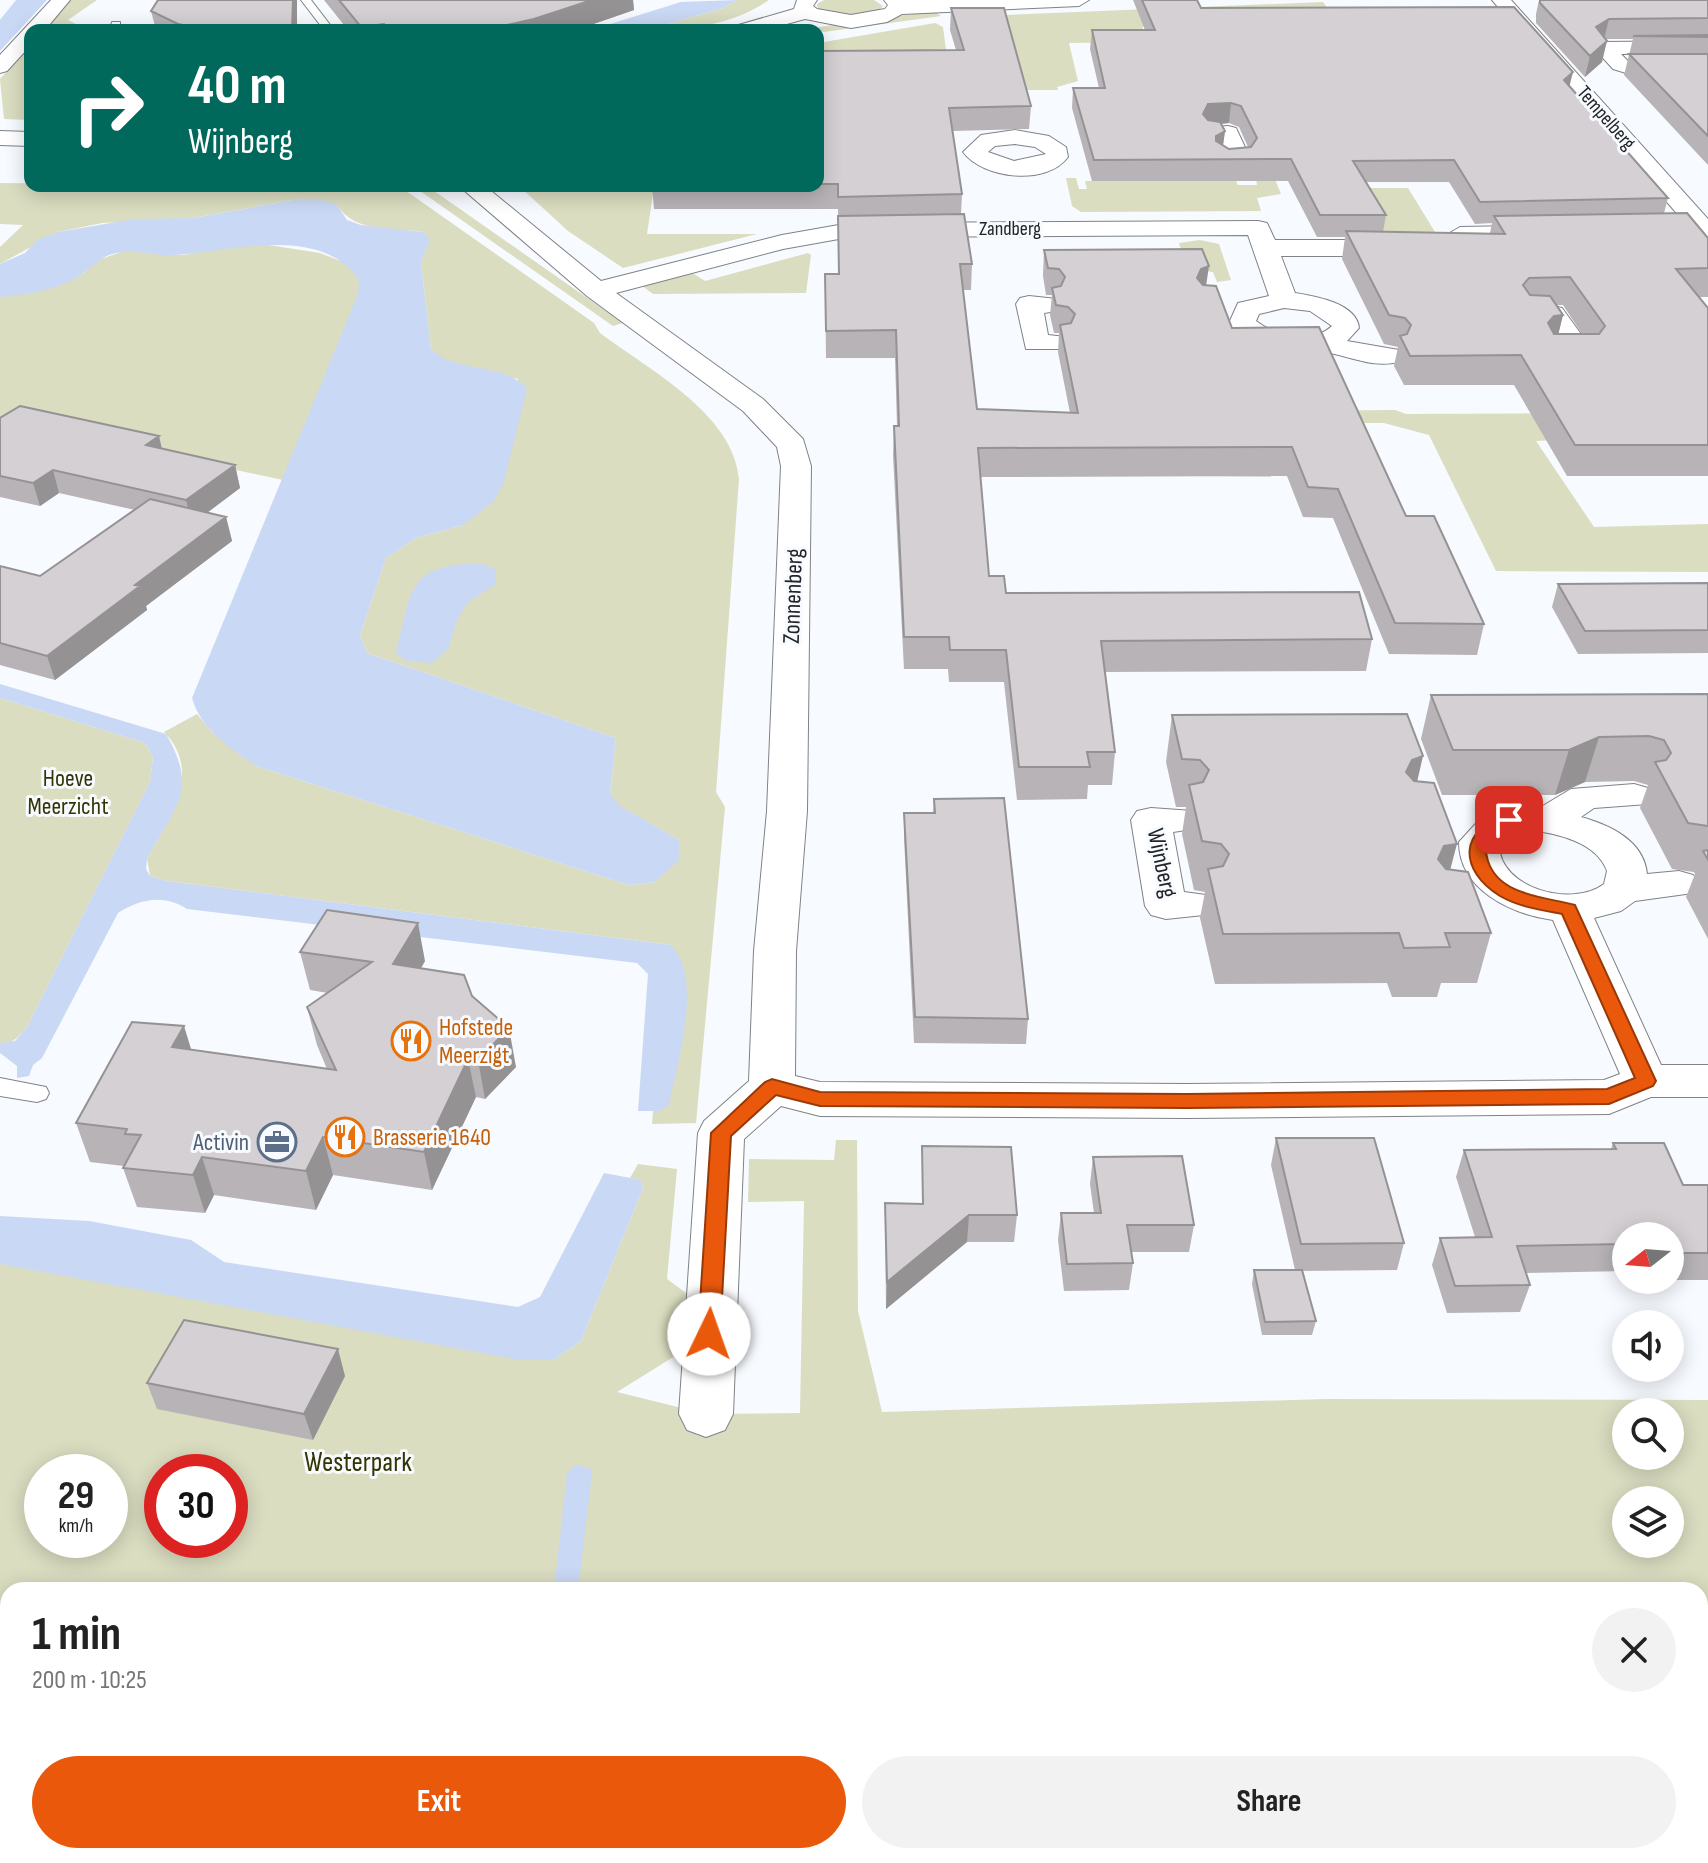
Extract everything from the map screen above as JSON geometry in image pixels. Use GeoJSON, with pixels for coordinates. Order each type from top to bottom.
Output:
{"type":"FeatureCollection","features":[{"type":"Feature","properties":{"kind":"street"},"geometry":{"type":"LineString","coordinates":[[39,24],[61,0]]}},
{"type":"Feature","properties":{"kind":"street"},"geometry":{"type":"LineString","coordinates":[[815,24],[833,20],[871,19],[896,4],[1079,0]]}},
{"type":"Feature","properties":{"kind":"street","name":"Tempelberg"},"geometry":{"type":"LineString","coordinates":[[1503,1],[1704,232]]}},
{"type":"Feature","properties":{"kind":"street"},"geometry":{"type":"LineString","coordinates":[[758,24],[807,6],[833,20]]}},
{"type":"Feature","properties":{"kind":"street"},"geometry":{"type":"LineString","coordinates":[[0,67],[24,41]]}},
{"type":"Feature","properties":{"kind":"street","name":"Tempelberg"},"geometry":{"type":"LineString","coordinates":[[1708,47],[1604,48],[1620,65],[1626,67],[1708,67]]}},
{"type":"Feature","properties":{"kind":"street"},"geometry":{"type":"LineString","coordinates":[[985,154],[1046,151],[1068,133]]}},
{"type":"Feature","properties":{"kind":"street"},"geometry":{"type":"LineString","coordinates":[[1214,133],[1228,133],[1240,160],[1226,160]]}},
{"type":"Feature","properties":{"kind":"street"},"geometry":{"type":"LineString","coordinates":[[0,138],[24,139]]}},
{"type":"Feature","properties":{"kind":"street"},"geometry":{"type":"LineString","coordinates":[[954,168],[985,154],[1001,138],[1076,161]]}},
{"type":"Feature","properties":{"kind":"street"},"geometry":{"type":"LineString","coordinates":[[985,154],[1029,210]]}},
{"type":"Feature","properties":{"kind":"street","name":"Zonnenberg"},"geometry":{"type":"LineString","coordinates":[[447,192],[528,234]]}},
{"type":"Feature","properties":{"kind":"street","name":"Zonnenberg"},"geometry":{"type":"LineString","coordinates":[[478,192],[596,290],[753,405],[792,445],[796,466],[787,811],[775,951],[772,1087]]}},
{"type":"Feature","properties":{"kind":"street","name":"Zandberg"},"geometry":{"type":"LineString","coordinates":[[596,290],[815,234],[1029,210],[1258,228],[1267,248]]}},
{"type":"Feature","properties":{"kind":"street"},"geometry":{"type":"LineString","coordinates":[[1271,302],[1267,248],[1469,248],[1460,234],[1567,230]]}},
{"type":"Feature","properties":{"kind":"street"},"geometry":{"type":"LineString","coordinates":[[1671,230],[1704,232]]}},
{"type":"Feature","properties":{"kind":"street"},"geometry":{"type":"LineString","coordinates":[[1271,302],[1247,309],[1242,323],[1261,336],[1277,341]]}},
{"type":"Feature","properties":{"kind":"street"},"geometry":{"type":"LineString","coordinates":[[1222,303],[1317,304],[1345,322],[1341,334],[1320,342]]}},
{"type":"Feature","properties":{"kind":"street"},"geometry":{"type":"LineString","coordinates":[[1048,305],[1029,304],[1036,343],[1056,343]]}},
{"type":"Feature","properties":{"kind":"street"},"geometry":{"type":"LineString","coordinates":[[1532,315],[1553,314],[1581,354],[1557,354]]}},
{"type":"Feature","properties":{"kind":"street"},"geometry":{"type":"LineString","coordinates":[[1340,316],[1369,316]]}},
{"type":"Feature","properties":{"kind":"street"},"geometry":{"type":"LineString","coordinates":[[1223,343],[1320,342],[1368,355],[1389,356]]}},
{"type":"Feature","properties":{"kind":"street"},"geometry":{"type":"LineString","coordinates":[[1550,819],[1585,797],[1634,796]]}},
{"type":"Feature","properties":{"kind":"street"},"geometry":{"type":"LineString","coordinates":[[1454,821],[1493,826],[1519,819],[1550,819],[1594,834],[1611,846],[1623,860],[1627,875],[1623,889],[1611,900],[1593,907],[1467,906]]}},
{"type":"Feature","properties":{"kind":"street","name":"Wijnberg"},"geometry":{"type":"LineString","coordinates":[[1179,820],[1151,820],[1166,906],[1198,905]]}},
{"type":"Feature","properties":{"kind":"street"},"geometry":{"type":"LineString","coordinates":[[1493,826],[1481,837],[1477,850],[1479,864],[1506,892],[1548,905],[1646,1081]]}},
{"type":"Feature","properties":{"kind":"street"},"geometry":{"type":"LineString","coordinates":[[1623,889],[1679,884]]}},
{"type":"Feature","properties":{"kind":"street"},"geometry":{"type":"LineString","coordinates":[[706,1414],[721,1133],[772,1087],[820,1099],[1187,1101],[1609,1097],[1646,1081],[1708,1081]]}},
{"type":"Feature","properties":{"kind":"lane"},"geometry":{"type":"LineString","coordinates":[[294,0],[308,24]]}},
{"type":"Feature","properties":{"kind":"lane"},"geometry":{"type":"LineString","coordinates":[[306,0],[324,24]]}},
{"type":"Feature","properties":{"kind":"lane"},"geometry":{"type":"LineString","coordinates":[[0,1087],[37,1093]]}},
{"type":"Feature","properties":{"kind":"green space"},"geometry":{"type":"Polygon","coordinates":[[[70,0],[97,0],[68,20],[76,24],[49,24],[70,0]]]}},
{"type":"Feature","properties":{"kind":"green space"},"geometry":{"type":"Polygon","coordinates":[[[737,0],[769,0],[741,15],[711,24],[668,24],[723,8],[737,0]]]}},
{"type":"Feature","properties":{"kind":"green space"},"geometry":{"type":"Polygon","coordinates":[[[824,0],[874,0],[883,6],[870,14],[852,15],[818,9],[817,4],[824,0]]]}},
{"type":"Feature","properties":{"kind":"green space"},"geometry":{"type":"Polygon","coordinates":[[[1323,2],[1345,33],[1301,26],[1142,27],[1149,42],[1069,43],[1078,81],[1057,87],[1058,90],[1018,90],[1005,15],[1323,2]]]}},
{"type":"Feature","properties":{"kind":"green space"},"geometry":{"type":"Polygon","coordinates":[[[934,11],[941,16],[824,32],[824,26],[934,11]]]}},
{"type":"Feature","properties":{"kind":"green space"},"geometry":{"type":"Polygon","coordinates":[[[935,23],[943,27],[947,57],[824,58],[824,42],[935,23]]]}},
{"type":"Feature","properties":{"kind":"green space"},"geometry":{"type":"Polygon","coordinates":[[[24,52],[24,120],[4,119],[0,79],[24,52]]]}},
{"type":"Feature","properties":{"kind":"green space"},"geometry":{"type":"Polygon","coordinates":[[[1274,177],[1281,194],[1257,198],[1261,211],[1081,212],[1072,206],[1066,178],[1076,178],[1079,189],[1087,189],[1085,181],[1236,181],[1238,185],[1257,185],[1256,178],[1274,177]]]}},
{"type":"Feature","properties":{"kind":"green space"},"geometry":{"type":"Polygon","coordinates":[[[0,183],[24,183],[24,192],[408,192],[594,323],[600,333],[686,395],[722,434],[733,455],[739,479],[716,792],[725,807],[696,1123],[652,1124],[653,1111],[659,1111],[671,945],[167,881],[150,876],[147,859],[172,812],[182,780],[176,748],[164,732],[197,714],[212,732],[256,766],[629,885],[655,882],[679,840],[619,806],[610,793],[616,738],[367,653],[360,635],[386,558],[416,538],[463,525],[518,379],[444,361],[431,349],[421,262],[429,239],[423,232],[364,225],[354,221],[337,205],[299,199],[193,218],[102,223],[58,232],[0,264],[0,247],[23,225],[0,224],[0,183]]]}},
{"type":"Feature","properties":{"kind":"green space"},"geometry":{"type":"Polygon","coordinates":[[[1356,188],[1408,188],[1443,245],[1388,245],[1356,188]]]}},
{"type":"Feature","properties":{"kind":"green space"},"geometry":{"type":"Polygon","coordinates":[[[422,192],[436,192],[623,323],[613,326],[422,192]]]}},
{"type":"Feature","properties":{"kind":"green space"},"geometry":{"type":"Polygon","coordinates":[[[526,192],[653,192],[647,234],[757,234],[623,268],[568,231],[526,192]]]}},
{"type":"Feature","properties":{"kind":"green space"},"geometry":{"type":"Polygon","coordinates":[[[1200,240],[1219,244],[1231,280],[1217,282],[1213,272],[1202,269],[1187,258],[1179,243],[1200,240]]]}},
{"type":"Feature","properties":{"kind":"green space"},"geometry":{"type":"Polygon","coordinates":[[[249,242],[320,253],[369,272],[283,480],[0,420],[0,297],[84,273],[98,260],[124,251],[184,255],[249,242]]]}},
{"type":"Feature","properties":{"kind":"green space"},"geometry":{"type":"Polygon","coordinates":[[[808,253],[811,255],[806,293],[653,294],[641,285],[691,272],[705,281],[808,253]]]}},
{"type":"Feature","properties":{"kind":"green space"},"geometry":{"type":"Polygon","coordinates":[[[1395,410],[1406,414],[1617,413],[1687,433],[1536,441],[1594,527],[1708,524],[1708,572],[1496,571],[1429,435],[1384,423],[1271,423],[1266,411],[1395,410]]]}},
{"type":"Feature","properties":{"kind":"green space","name":"Hoeve Meerzicht"},"geometry":{"type":"Polygon","coordinates":[[[0,698],[145,743],[153,757],[150,782],[27,1027],[9,1043],[0,1043],[0,698]]]}},
{"type":"Feature","properties":{"kind":"green space","name":"Westerpark"},"geometry":{"type":"Polygon","coordinates":[[[836,1140],[857,1140],[858,1311],[882,1412],[1326,1399],[1612,1400],[1612,1470],[1684,1470],[1684,1400],[1708,1400],[1708,1582],[0,1582],[0,1242],[555,1359],[581,1341],[643,1188],[640,1180],[630,1178],[638,1164],[677,1169],[667,1279],[686,1293],[683,1351],[617,1392],[706,1414],[800,1413],[804,1201],[748,1202],[749,1159],[834,1160],[836,1140]]]}},
{"type":"Feature","properties":{"kind":"water"},"geometry":{"type":"Polygon","coordinates":[[[16,0],[47,0],[0,51],[0,20],[16,0]]]}},
{"type":"Feature","properties":{"kind":"water"},"geometry":{"type":"Polygon","coordinates":[[[737,0],[723,8],[668,24],[610,24],[681,2],[737,0]]]}},
{"type":"Feature","properties":{"kind":"water"},"geometry":{"type":"Polygon","coordinates":[[[299,199],[337,205],[347,220],[361,225],[423,232],[430,239],[421,262],[431,349],[454,362],[506,374],[527,388],[504,482],[493,502],[463,525],[416,538],[386,558],[360,635],[367,653],[616,738],[610,793],[620,806],[679,840],[679,860],[655,882],[629,885],[256,766],[209,729],[196,709],[192,698],[358,294],[359,280],[342,262],[321,251],[297,246],[272,245],[173,255],[120,252],[107,256],[73,280],[53,288],[0,297],[0,264],[25,253],[37,240],[58,232],[134,219],[193,218],[299,199]]]}},
{"type":"Feature","properties":{"kind":"water"},"geometry":{"type":"Polygon","coordinates":[[[480,563],[495,569],[496,584],[468,602],[457,620],[448,649],[432,663],[406,661],[396,653],[405,613],[416,585],[438,569],[480,563]]]}},
{"type":"Feature","properties":{"kind":"water"},"geometry":{"type":"Polygon","coordinates":[[[0,684],[166,734],[176,754],[182,785],[174,811],[147,859],[146,869],[150,876],[167,881],[671,945],[681,960],[687,999],[682,1044],[669,1105],[659,1111],[638,1111],[648,974],[637,963],[187,909],[161,900],[135,904],[118,913],[42,1058],[33,1065],[29,1076],[17,1078],[17,1066],[0,1053],[0,1043],[15,1041],[27,1027],[150,782],[153,757],[145,743],[0,698],[0,684]]]}},
{"type":"Feature","properties":{"kind":"water"},"geometry":{"type":"Polygon","coordinates":[[[604,1173],[641,1180],[643,1188],[581,1341],[555,1359],[520,1360],[0,1264],[0,1216],[89,1221],[191,1240],[224,1262],[518,1307],[540,1297],[604,1173]]]}},
{"type":"Feature","properties":{"kind":"water"},"geometry":{"type":"Polygon","coordinates":[[[575,1465],[590,1468],[592,1473],[579,1582],[555,1582],[567,1473],[575,1465]]]}},
{"type":"Feature","properties":{"kind":"building"},"geometry":{"type":"Polygon","coordinates":[[[158,0],[293,0],[292,24],[178,24],[151,11],[158,0]]]}},
{"type":"Feature","properties":{"kind":"building"},"geometry":{"type":"Polygon","coordinates":[[[339,0],[592,0],[511,24],[359,24],[339,0]]]}},
{"type":"Feature","properties":{"kind":"building"},"geometry":{"type":"Polygon","coordinates":[[[1142,0],[1197,0],[1201,8],[1514,7],[1573,72],[1564,80],[1668,198],[1480,202],[1454,160],[1353,161],[1386,215],[1320,215],[1291,159],[1094,160],[1073,88],[1105,88],[1092,30],[1155,30],[1142,0]],[[1208,104],[1203,114],[1208,120],[1220,122],[1225,131],[1216,136],[1216,141],[1229,149],[1251,147],[1257,138],[1241,106],[1208,104]]]}},
{"type":"Feature","properties":{"kind":"building"},"geometry":{"type":"Polygon","coordinates":[[[1540,0],[1708,0],[1708,18],[1609,19],[1596,27],[1607,41],[1590,56],[1540,0]]]}},
{"type":"Feature","properties":{"kind":"building"},"geometry":{"type":"Polygon","coordinates":[[[951,8],[1004,8],[1031,106],[949,108],[962,194],[838,197],[838,184],[824,184],[824,51],[964,50],[951,8]]]}},
{"type":"Feature","properties":{"kind":"building"},"geometry":{"type":"Polygon","coordinates":[[[1708,35],[1708,37],[1633,36],[1708,35]]]}},
{"type":"Feature","properties":{"kind":"building"},"geometry":{"type":"Polygon","coordinates":[[[1629,54],[1708,54],[1708,136],[1629,54]]]}},
{"type":"Feature","properties":{"kind":"building"},"geometry":{"type":"Polygon","coordinates":[[[1687,213],[1708,238],[1708,268],[1676,269],[1708,308],[1708,445],[1575,445],[1521,355],[1410,356],[1400,336],[1407,334],[1411,325],[1405,318],[1389,315],[1346,231],[1505,234],[1494,216],[1687,213]],[[1570,277],[1529,278],[1523,285],[1530,295],[1550,296],[1563,315],[1554,316],[1548,323],[1554,334],[1599,334],[1605,326],[1570,277]]]}},
{"type":"Feature","properties":{"kind":"building"},"geometry":{"type":"Polygon","coordinates":[[[964,214],[972,264],[960,264],[977,409],[1078,413],[1060,325],[1071,323],[1075,314],[1068,307],[1056,305],[1052,288],[1061,286],[1065,277],[1059,269],[1048,268],[1044,250],[1202,249],[1209,266],[1201,269],[1197,278],[1203,285],[1216,286],[1232,328],[1319,327],[1406,516],[1434,516],[1484,624],[1395,623],[1338,489],[1308,487],[1292,447],[978,448],[989,576],[1004,576],[1006,593],[1359,592],[1372,639],[1101,641],[1115,752],[1087,752],[1090,767],[1019,767],[1006,650],[950,650],[949,637],[904,637],[894,426],[899,426],[896,330],[826,331],[825,274],[839,274],[838,216],[964,214]]]}},
{"type":"Feature","properties":{"kind":"building"},"geometry":{"type":"Polygon","coordinates":[[[20,406],[159,436],[146,445],[235,465],[186,500],[53,470],[33,483],[0,476],[0,418],[20,406]]]}},
{"type":"Feature","properties":{"kind":"building"},"geometry":{"type":"Polygon","coordinates":[[[150,499],[226,517],[47,656],[0,643],[0,566],[40,576],[150,499]]]}},
{"type":"Feature","properties":{"kind":"building"},"geometry":{"type":"Polygon","coordinates":[[[1708,583],[1708,630],[1585,631],[1558,584],[1708,583]]]}},
{"type":"Feature","properties":{"kind":"building"},"geometry":{"type":"Polygon","coordinates":[[[1708,694],[1708,826],[1688,823],[1655,762],[1666,760],[1671,753],[1664,740],[1649,736],[1599,737],[1569,750],[1453,750],[1431,695],[1708,694]]]}},
{"type":"Feature","properties":{"kind":"building"},"geometry":{"type":"Polygon","coordinates":[[[1407,714],[1423,756],[1412,760],[1406,772],[1414,781],[1434,783],[1457,844],[1444,846],[1438,859],[1446,869],[1468,872],[1491,933],[1445,933],[1450,947],[1404,948],[1399,933],[1223,934],[1208,869],[1223,866],[1229,854],[1221,844],[1202,841],[1189,785],[1203,782],[1209,770],[1200,760],[1182,759],[1172,715],[1407,714]]]}},
{"type":"Feature","properties":{"kind":"building"},"geometry":{"type":"Polygon","coordinates":[[[1004,798],[1028,1019],[915,1017],[904,813],[935,813],[934,799],[1004,798]]]}},
{"type":"Feature","properties":{"kind":"building"},"geometry":{"type":"Polygon","coordinates":[[[327,910],[418,923],[393,964],[464,975],[472,996],[509,1028],[478,1060],[468,1059],[424,1152],[323,1137],[306,1171],[202,1157],[193,1175],[123,1168],[141,1135],[125,1134],[127,1129],[76,1123],[132,1022],[184,1026],[172,1047],[336,1070],[307,1007],[372,962],[300,952],[327,910]]]}},
{"type":"Feature","properties":{"kind":"building"},"geometry":{"type":"Polygon","coordinates":[[[1276,1138],[1374,1138],[1404,1243],[1301,1244],[1276,1138]]]}},
{"type":"Feature","properties":{"kind":"building"},"geometry":{"type":"Polygon","coordinates":[[[1613,1143],[1664,1143],[1683,1185],[1708,1185],[1708,1253],[1684,1253],[1684,1222],[1612,1222],[1612,1244],[1517,1246],[1530,1285],[1455,1286],[1440,1238],[1492,1237],[1464,1150],[1616,1149],[1613,1143]]]}},
{"type":"Feature","properties":{"kind":"building"},"geometry":{"type":"Polygon","coordinates":[[[922,1146],[1011,1147],[1017,1215],[969,1215],[887,1282],[885,1203],[923,1204],[922,1146]]]}},
{"type":"Feature","properties":{"kind":"building"},"geometry":{"type":"Polygon","coordinates":[[[1182,1156],[1194,1225],[1127,1225],[1133,1263],[1067,1264],[1061,1213],[1101,1213],[1093,1157],[1182,1156]]]}},
{"type":"Feature","properties":{"kind":"building"},"geometry":{"type":"Polygon","coordinates":[[[1254,1270],[1302,1270],[1316,1321],[1265,1322],[1254,1270]]]}},
{"type":"Feature","properties":{"kind":"building"},"geometry":{"type":"Polygon","coordinates":[[[184,1320],[338,1349],[304,1414],[147,1383],[184,1320]]]}},
{"type":"Feature","properties":{"kind":"place","name":"Hofstede Meerzigt"},"geometry":{"type":"Point","coordinates":[411,1041]}},
{"type":"Feature","properties":{"kind":"place","name":"Brasserie 1640"},"geometry":{"type":"Point","coordinates":[345,1137]}},
{"type":"Feature","properties":{"kind":"place","name":"Activin"},"geometry":{"type":"Point","coordinates":[277,1142]}},
{"type":"Feature","properties":{"kind":"route"},"geometry":{"type":"LineString","coordinates":[[709,1334],[721,1133],[772,1087],[820,1099],[1187,1101],[1609,1097],[1646,1081],[1569,909],[1528,902],[1506,892],[1479,864],[1477,850],[1481,837],[1493,826],[1509,820]]}}]}
